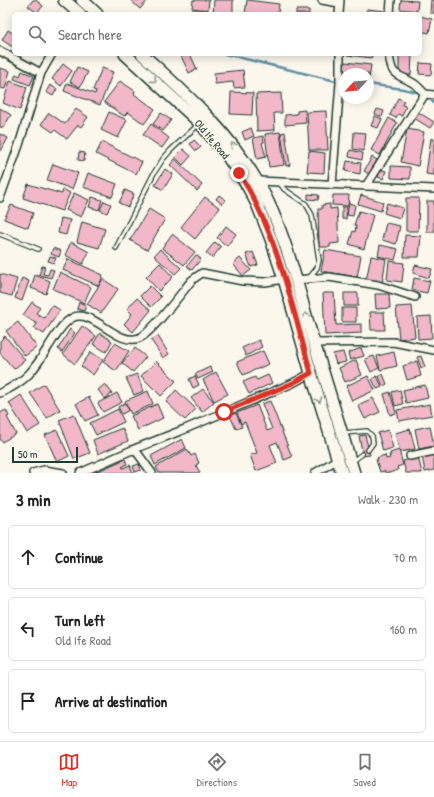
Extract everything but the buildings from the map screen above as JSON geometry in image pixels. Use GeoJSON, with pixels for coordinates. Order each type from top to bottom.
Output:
{"type":"FeatureCollection","features":[{"type":"Feature","properties":{"kind":"main road"},"geometry":{"type":"LineString","coordinates":[[64,0],[77,12]]}},
{"type":"Feature","properties":{"kind":"main road"},"geometry":{"type":"LineString","coordinates":[[82,0],[96,12]]}},
{"type":"Feature","properties":{"kind":"main road","name":"Old Ife Road"},"geometry":{"type":"LineString","coordinates":[[127,56],[200,123],[228,157],[248,187],[257,204],[271,239],[284,279],[342,473]]}},
{"type":"Feature","properties":{"kind":"main road"},"geometry":{"type":"LineString","coordinates":[[137,65],[143,56]]}},
{"type":"Feature","properties":{"kind":"main road","name":"Old Ife Road"},"geometry":{"type":"LineString","coordinates":[[145,56],[194,101],[213,121],[237,150],[258,181],[267,198],[296,280],[352,468]]}},
{"type":"Feature","properties":{"kind":"street"},"geometry":{"type":"LineString","coordinates":[[322,0],[340,2]]}},
{"type":"Feature","properties":{"kind":"street"},"geometry":{"type":"LineString","coordinates":[[390,12],[391,0]]}},
{"type":"Feature","properties":{"kind":"street"},"geometry":{"type":"LineString","coordinates":[[0,51],[41,73]]}},
{"type":"Feature","properties":{"kind":"street"},"geometry":{"type":"LineString","coordinates":[[0,198],[19,145],[41,73],[51,56]]}},
{"type":"Feature","properties":{"kind":"street"},"geometry":{"type":"LineString","coordinates":[[332,185],[340,83],[340,56]]}},
{"type":"Feature","properties":{"kind":"street"},"geometry":{"type":"LineString","coordinates":[[389,56],[391,68],[396,75],[414,83],[424,94],[434,95]]}},
{"type":"Feature","properties":{"kind":"street"},"geometry":{"type":"LineString","coordinates":[[366,186],[424,94]]}},
{"type":"Feature","properties":{"kind":"street"},"geometry":{"type":"LineString","coordinates":[[258,181],[434,189]]}},
{"type":"Feature","properties":{"kind":"street"},"geometry":{"type":"LineString","coordinates":[[0,393],[25,379],[34,370],[62,326],[73,317],[83,316],[120,336],[130,339],[139,338],[155,324],[198,274],[206,273],[243,281],[265,282],[284,279]]}},
{"type":"Feature","properties":{"kind":"street"},"geometry":{"type":"LineString","coordinates":[[296,280],[328,277],[378,285],[415,297]]}},
{"type":"Feature","properties":{"kind":"street"},"geometry":{"type":"LineString","coordinates":[[314,343],[393,342],[434,350]]}},
{"type":"Feature","properties":{"kind":"street"},"geometry":{"type":"LineString","coordinates":[[80,473],[293,383],[311,373]]}},
{"type":"Feature","properties":{"kind":"street"},"geometry":{"type":"LineString","coordinates":[[132,450],[136,451],[152,473]]}},
{"type":"Feature","properties":{"kind":"street"},"geometry":{"type":"LineString","coordinates":[[410,456],[434,451]]}},
{"type":"Feature","properties":{"kind":"street"},"geometry":{"type":"LineString","coordinates":[[316,473],[338,459]]}},
{"type":"Feature","properties":{"kind":"street"},"geometry":{"type":"LineString","coordinates":[[33,473],[44,470],[63,473]]}},
{"type":"Feature","properties":{"kind":"lane"},"geometry":{"type":"LineString","coordinates":[[116,248],[154,173],[171,150],[200,123]]}},
{"type":"Feature","properties":{"kind":"lane"},"geometry":{"type":"LineString","coordinates":[[279,182],[284,189],[306,204],[312,215],[319,260],[317,268],[308,278]]}},
{"type":"Feature","properties":{"kind":"lane"},"geometry":{"type":"LineString","coordinates":[[0,234],[38,249]]}},
{"type":"Feature","properties":{"kind":"lane"},"geometry":{"type":"LineString","coordinates":[[342,433],[367,431],[372,436],[373,443],[368,450]]}},
{"type":"Feature","properties":{"kind":"lane"},"geometry":{"type":"LineString","coordinates":[[352,468],[362,454]]}},
{"type":"Feature","properties":{"kind":"waterway"},"geometry":{"type":"LineString","coordinates":[[233,56],[338,82]]}},
{"type":"Feature","properties":{"kind":"waterway"},"geometry":{"type":"LineString","coordinates":[[374,85],[421,93]]}},
{"type":"Feature","properties":{"kind":"waterway"},"geometry":{"type":"LineString","coordinates":[[427,96],[434,103]]}},
{"type":"Feature","properties":{"kind":"route"},"geometry":{"type":"LineString","coordinates":[[224,412],[293,383],[311,373],[271,239],[257,204],[239,173]]}}]}
